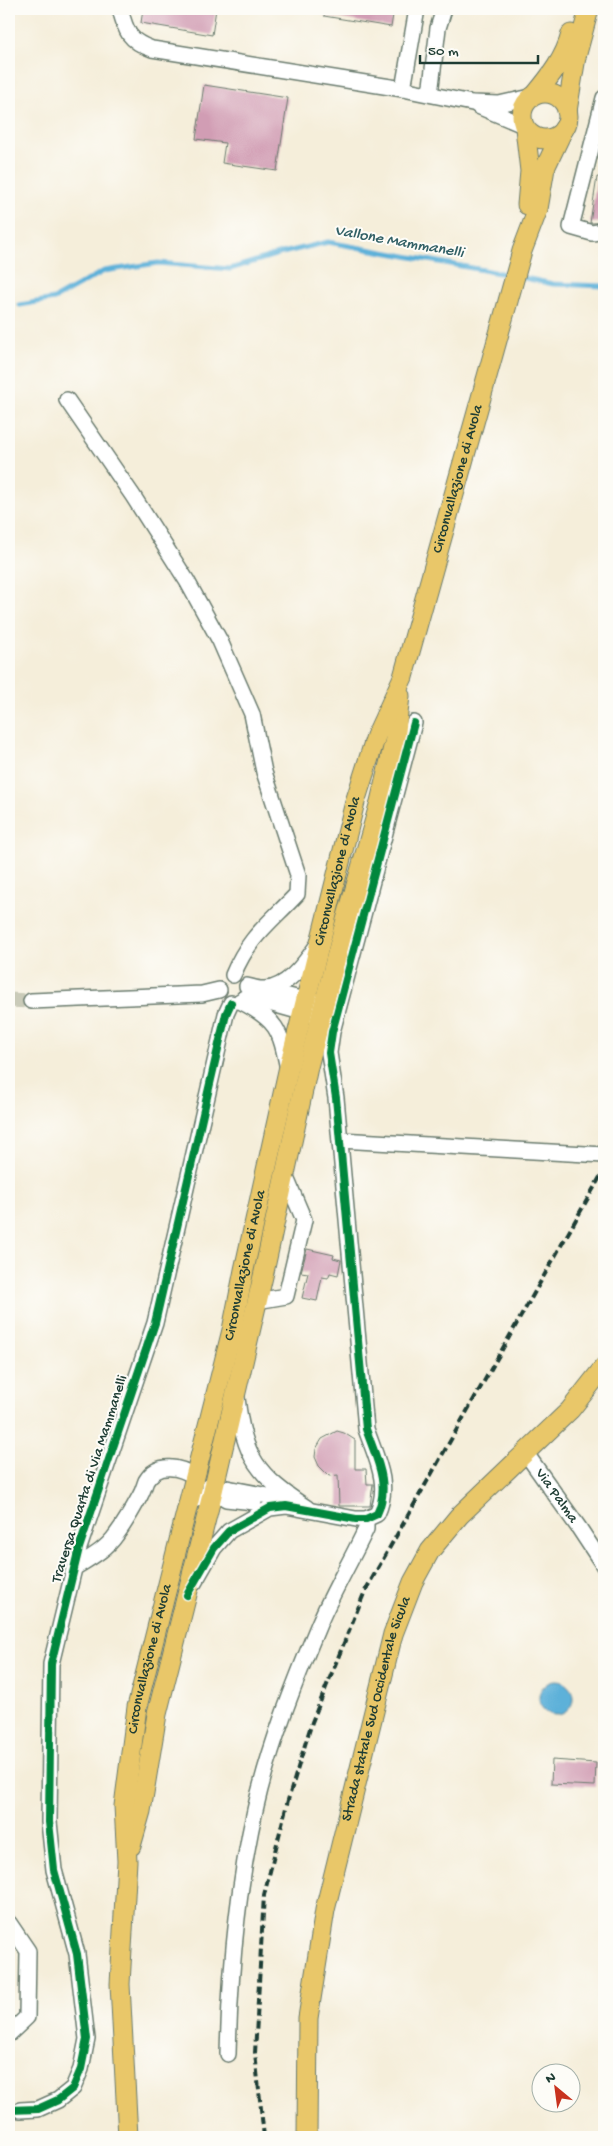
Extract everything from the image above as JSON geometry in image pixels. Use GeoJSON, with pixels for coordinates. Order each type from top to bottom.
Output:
{"type":"FeatureCollection","features":[{"type":"Feature","properties":{"kind":"main road"},"geometry":{"type":"LineString","coordinates":[[522,251],[530,184],[522,113],[533,96],[546,82],[565,52],[578,9]]}},
{"type":"Feature","properties":{"kind":"main road"},"geometry":{"type":"LineString","coordinates":[[522,251],[538,209],[545,168],[565,120],[574,65],[589,9]]}},
{"type":"Feature","properties":{"kind":"main road"},"geometry":{"type":"LineString","coordinates":[[524,126],[530,134],[544,139],[558,134],[565,120],[560,99],[554,95],[541,93],[533,96]]}},
{"type":"Feature","properties":{"kind":"main road","name":"Circonvallazione di Avola"},"geometry":{"type":"LineString","coordinates":[[128,2137],[120,1984],[127,1861],[124,1806],[137,1707],[232,1330],[288,1071],[313,1008],[380,802],[395,739],[403,677],[522,251]]}},
{"type":"Feature","properties":{"kind":"main road","name":"Circonvallazione di Avola"},"geometry":{"type":"LineString","coordinates":[[127,1861],[141,1811],[157,1714],[213,1490],[257,1302],[284,1173],[313,1008],[318,944],[355,802],[376,736],[403,677]]}},
{"type":"Feature","properties":{"kind":"main road","name":"Strada statale Sud Occidentale Sicula"},"geometry":{"type":"LineString","coordinates":[[307,2129],[308,2018],[325,1910],[393,1634],[413,1582],[430,1551],[459,1516],[570,1410],[604,1367]]}},
{"type":"Feature","properties":{"kind":"street"},"geometry":{"type":"LineString","coordinates":[[120,9],[129,34],[136,43],[152,49],[403,89],[472,103],[499,104],[533,96]]}},
{"type":"Feature","properties":{"kind":"street"},"geometry":{"type":"LineString","coordinates":[[403,89],[417,9]]}},
{"type":"Feature","properties":{"kind":"street"},"geometry":{"type":"LineString","coordinates":[[430,94],[438,28],[444,9]]}},
{"type":"Feature","properties":{"kind":"street"},"geometry":{"type":"LineString","coordinates":[[604,98],[571,228],[592,233],[604,232]]}},
{"type":"Feature","properties":{"kind":"street"},"geometry":{"type":"LineString","coordinates":[[472,103],[524,126]]}},
{"type":"Feature","properties":{"kind":"street"},"geometry":{"type":"LineString","coordinates":[[67,400],[133,496],[177,565],[220,641],[252,714],[264,772],[298,875],[297,894],[258,932],[241,954],[233,975]]}},
{"type":"Feature","properties":{"kind":"street"},"geometry":{"type":"LineString","coordinates":[[74,1568],[100,1551],[115,1537],[142,1493],[147,1480],[157,1469],[170,1467],[197,1474],[213,1490],[226,1499],[298,1506],[356,1519],[366,1519],[378,1514],[383,1500],[383,1478],[366,1429],[340,1140],[329,1053],[332,1032],[414,723]]}},
{"type":"Feature","properties":{"kind":"street"},"geometry":{"type":"LineString","coordinates":[[240,997],[264,990],[294,976],[303,967],[318,944]]}},
{"type":"Feature","properties":{"kind":"street"},"geometry":{"type":"LineString","coordinates":[[240,997],[242,978],[233,975],[223,979],[219,990],[223,998],[240,997],[313,1008]]}},
{"type":"Feature","properties":{"kind":"street"},"geometry":{"type":"LineString","coordinates":[[31,1001],[202,994],[219,990]]}},
{"type":"Feature","properties":{"kind":"street"},"geometry":{"type":"LineString","coordinates":[[264,990],[313,1008]]}},
{"type":"Feature","properties":{"kind":"street"},"geometry":{"type":"LineString","coordinates":[[240,997],[273,1023],[282,1039],[288,1071]]}},
{"type":"Feature","properties":{"kind":"street","name":"Traversa Quarta di Via Mammanelli"},"geometry":{"type":"LineString","coordinates":[[20,2110],[38,2109],[58,2100],[73,2088],[81,2069],[87,2039],[77,1954],[54,1870],[49,1822],[50,1664],[74,1568],[155,1323],[226,1014],[240,997]]}},
{"type":"Feature","properties":{"kind":"street"},"geometry":{"type":"LineString","coordinates":[[340,1140],[604,1155]]}},
{"type":"Feature","properties":{"kind":"street"},"geometry":{"type":"LineString","coordinates":[[257,1302],[286,1296],[304,1220],[284,1173]]}},
{"type":"Feature","properties":{"kind":"street"},"geometry":{"type":"LineString","coordinates":[[236,1390],[240,1425],[251,1456],[267,1477],[298,1506]]}},
{"type":"Feature","properties":{"kind":"street","name":"Via Palma"},"geometry":{"type":"LineString","coordinates":[[524,1452],[604,1566]]}},
{"type":"Feature","properties":{"kind":"street"},"geometry":{"type":"LineString","coordinates":[[190,1502],[213,1490]]}},
{"type":"Feature","properties":{"kind":"street"},"geometry":{"type":"LineString","coordinates":[[187,1595],[214,1548],[229,1532],[270,1508],[298,1506]]}},
{"type":"Feature","properties":{"kind":"street"},"geometry":{"type":"LineString","coordinates":[[228,2054],[229,1998],[236,1928],[255,1809],[272,1751],[300,1673],[320,1622],[366,1529],[366,1519]]}},
{"type":"Feature","properties":{"kind":"street"},"geometry":{"type":"LineString","coordinates":[[9,1923],[28,1951],[27,2016],[9,2034]]}},
{"type":"Feature","properties":{"kind":"water"},"geometry":{"type":"Polygon","coordinates":[[[556,1681],[568,1686],[573,1698],[568,1710],[556,1715],[544,1710],[539,1698],[544,1686],[556,1681]]]}},
{"type":"Feature","properties":{"kind":"building"},"geometry":{"type":"Polygon","coordinates":[[[143,9],[216,9],[212,35],[141,23],[143,9]]]}},
{"type":"Feature","properties":{"kind":"building"},"geometry":{"type":"Polygon","coordinates":[[[324,9],[394,9],[391,27],[324,16],[324,9]]]}},
{"type":"Feature","properties":{"kind":"building"},"geometry":{"type":"Polygon","coordinates":[[[204,85],[288,98],[277,171],[222,163],[225,143],[196,139],[204,85]]]}},
{"type":"Feature","properties":{"kind":"building"},"geometry":{"type":"Polygon","coordinates":[[[597,177],[604,178],[604,222],[590,223],[597,177]]]}},
{"type":"Feature","properties":{"kind":"building"},"geometry":{"type":"Polygon","coordinates":[[[307,1249],[334,1255],[333,1258],[341,1260],[338,1275],[330,1273],[328,1278],[322,1277],[317,1301],[302,1298],[308,1273],[301,1272],[307,1249]]]}},
{"type":"Feature","properties":{"kind":"building"},"geometry":{"type":"Polygon","coordinates":[[[337,1431],[355,1440],[355,1469],[366,1469],[367,1484],[373,1484],[370,1506],[339,1506],[338,1475],[329,1476],[319,1466],[315,1457],[316,1449],[322,1439],[337,1431]]]}},
{"type":"Feature","properties":{"kind":"building"},"geometry":{"type":"Polygon","coordinates":[[[552,1760],[596,1763],[595,1786],[551,1784],[552,1760]]]}},
{"type":"Feature","properties":{"kind":"waterway","name":"Vallone Mammanelli"},"geometry":{"type":"LineString","coordinates":[[20,305],[54,299],[104,271],[158,263],[230,269],[278,254],[328,242],[511,275]]}},
{"type":"Feature","properties":{"kind":"waterway","name":"Vallone Mammanelli"},"geometry":{"type":"LineString","coordinates":[[520,277],[553,284],[604,286]]}},
{"type":"Feature","properties":{"kind":"tunnel"},"geometry":{"type":"LineString","coordinates":[[9,1000],[31,1001]]}},
{"type":"Feature","properties":{"kind":"railway"},"geometry":{"type":"LineString","coordinates":[[264,2137],[255,2053],[264,1895],[288,1800],[312,1722],[365,1591],[604,1170]]}},
{"type":"Feature","properties":{"kind":"cycle path"},"geometry":{"type":"LineString","coordinates":[[187,1595],[214,1548],[229,1531],[270,1508],[286,1506],[356,1519],[366,1519],[377,1514],[381,1503],[383,1492],[381,1471],[366,1429],[336,1098],[329,1053],[332,1032],[414,723]]}},
{"type":"Feature","properties":{"kind":"cycle path"},"geometry":{"type":"LineString","coordinates":[[9,2110],[38,2109],[58,2100],[73,2088],[81,2069],[87,2039],[77,1954],[54,1870],[49,1822],[51,1664],[79,1548],[155,1323],[226,1014],[231,1003]]}}]}
